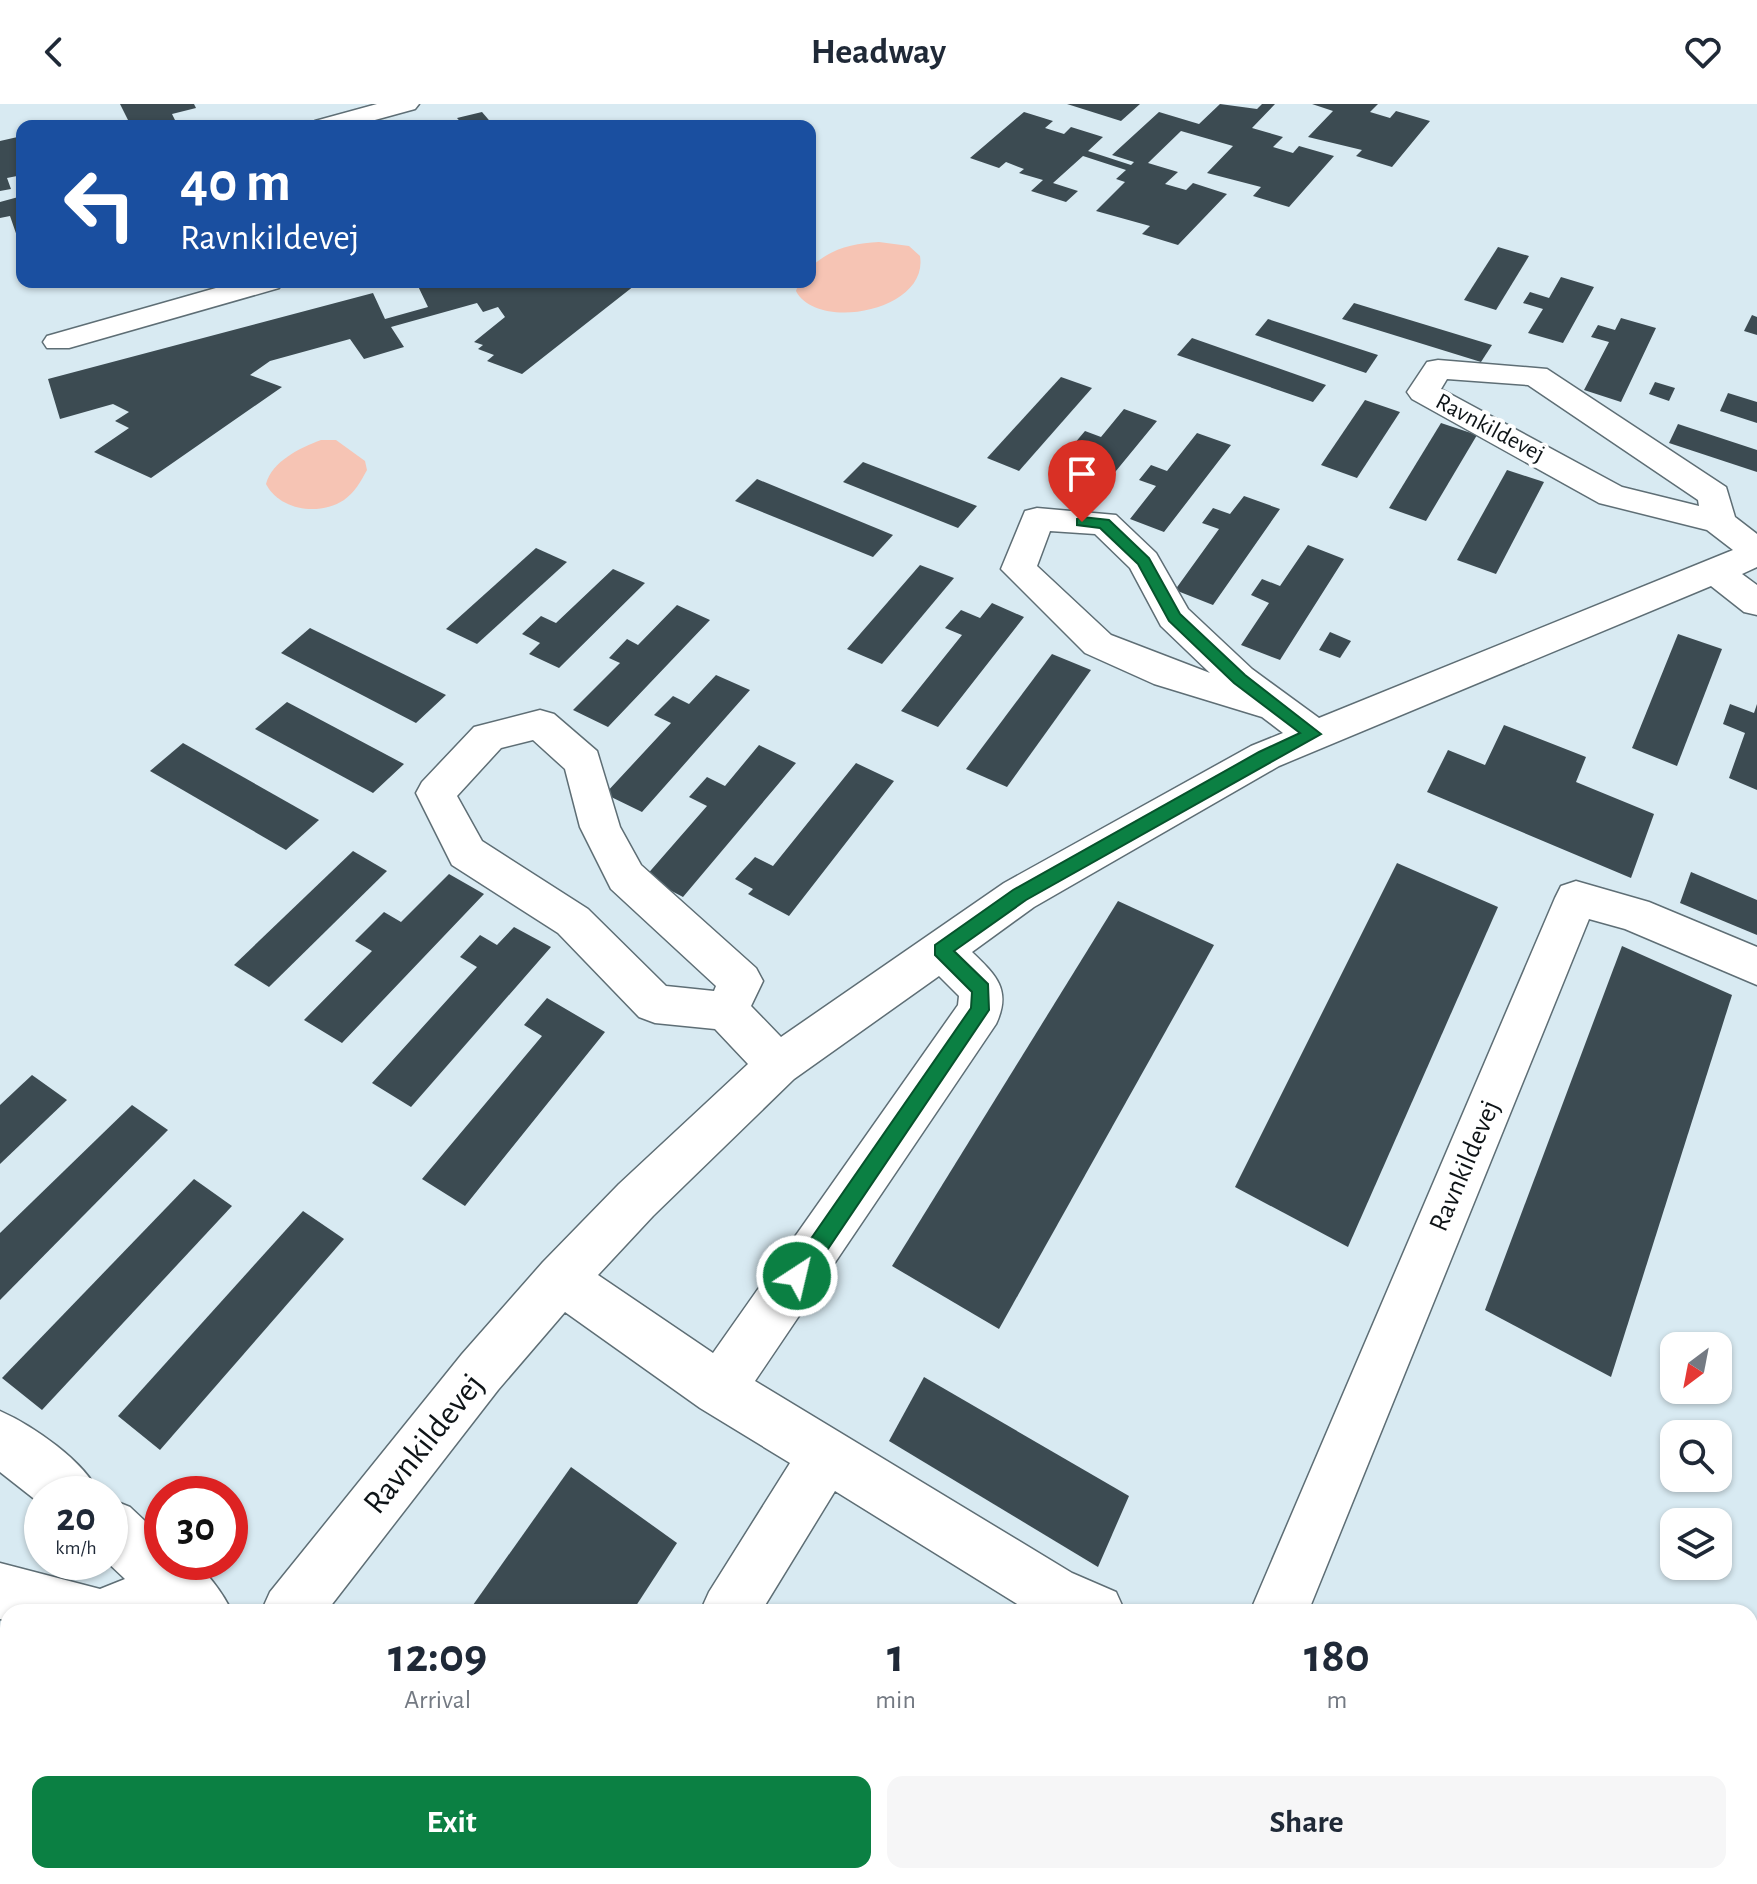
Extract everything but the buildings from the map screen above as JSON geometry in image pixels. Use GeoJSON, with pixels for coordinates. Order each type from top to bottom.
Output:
{"type":"FeatureCollection","features":[{"type":"Feature","properties":{"kind":"street"},"geometry":{"type":"LineString","coordinates":[[322,120],[406,104]]}},
{"type":"Feature","properties":{"kind":"street"},"geometry":{"type":"LineString","coordinates":[[58,342],[248,288]]}},
{"type":"Feature","properties":{"kind":"street","name":"Ravnkildevej"},"geometry":{"type":"LineString","coordinates":[[296,1604],[480,1372],[561,1279],[636,1200],[778,1065],[1019,895],[1265,756],[1757,553],[1719,522],[1611,495],[1423,392],[1438,369],[1536,376],[1714,495],[1719,522]]}},
{"type":"Feature","properties":{"kind":"street"},"geometry":{"type":"LineString","coordinates":[[1275,707],[1167,674],[1098,644],[1019,569],[1037,519],[1104,523],[1144,561],[1174,617],[1239,679],[1313,734]]}},
{"type":"Feature","properties":{"kind":"street"},"geometry":{"type":"LineString","coordinates":[[1716,572],[1757,603]]}},
{"type":"Feature","properties":{"kind":"street"},"geometry":{"type":"LineString","coordinates":[[726,1011],[741,981],[626,877],[600,827],[583,762],[540,724],[488,737],[436,793],[467,853],[573,921],[655,1004],[726,1011],[778,1065]]}},
{"type":"Feature","properties":{"kind":"street","name":"Ravnkildevej"},"geometry":{"type":"LineString","coordinates":[[1282,1604],[1576,898],[1634,914],[1757,967]]}},
{"type":"Feature","properties":{"kind":"street"},"geometry":{"type":"LineString","coordinates":[[719,1389],[980,1010],[982,990],[941,950]]}},
{"type":"Feature","properties":{"kind":"street"},"geometry":{"type":"LineString","coordinates":[[561,1279],[719,1389],[1052,1593],[1077,1604]]}},
{"type":"Feature","properties":{"kind":"street"},"geometry":{"type":"LineString","coordinates":[[0,1438],[49,1476]]}},
{"type":"Feature","properties":{"kind":"street"},"geometry":{"type":"LineString","coordinates":[[734,1604],[827,1454]]}},
{"type":"Feature","properties":{"kind":"street"},"geometry":{"type":"LineString","coordinates":[[128,1543],[191,1599]]}},
{"type":"Feature","properties":{"kind":"street"},"geometry":{"type":"LineString","coordinates":[[0,1591],[54,1604]]}},
{"type":"Feature","properties":{"kind":"street"},"geometry":{"type":"LineString","coordinates":[[161,1604],[191,1599]]}},
{"type":"Feature","properties":{"kind":"shaded area"},"geometry":{"type":"Polygon","coordinates":[[[879,242],[909,246],[920,256],[918,275],[907,290],[890,302],[869,310],[847,312],[826,311],[808,304],[796,291],[797,288],[816,288],[816,263],[825,256],[860,244],[879,242]]]}},
{"type":"Feature","properties":{"kind":"shaded area"},"geometry":{"type":"Polygon","coordinates":[[[321,440],[336,440],[365,461],[367,470],[351,493],[334,505],[312,509],[291,505],[272,493],[266,484],[274,469],[288,456],[321,440]]]}},
{"type":"Feature","properties":{"kind":"route"},"geometry":{"type":"LineString","coordinates":[[797,1276],[980,1010],[982,990],[941,950],[1019,895],[1265,756],[1313,734],[1239,679],[1174,617],[1144,561],[1104,523],[1082,522]]}}]}
